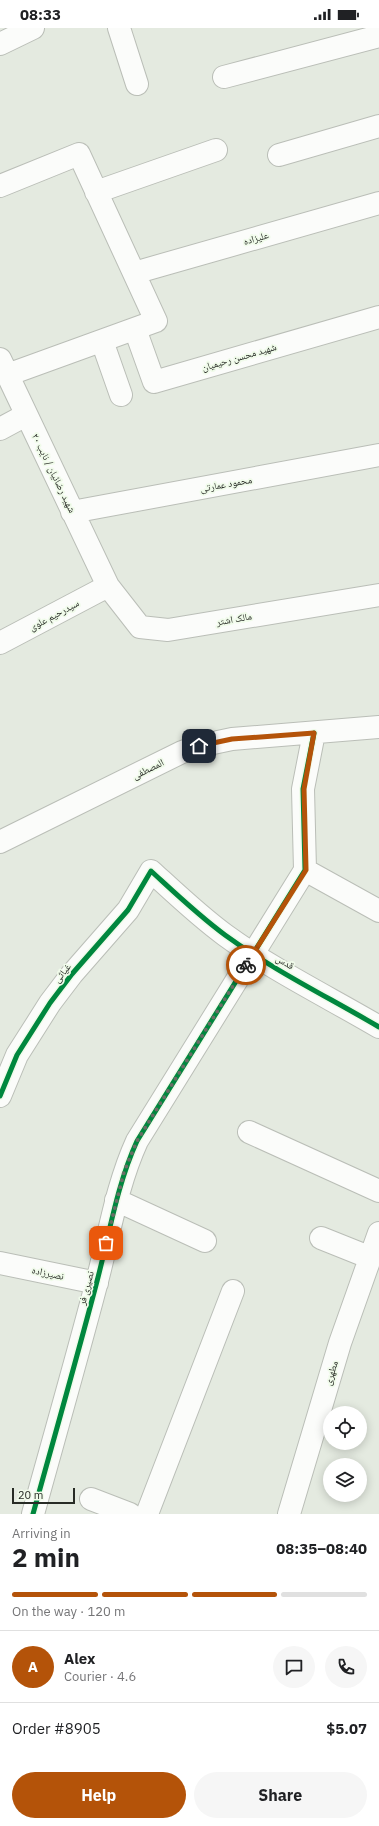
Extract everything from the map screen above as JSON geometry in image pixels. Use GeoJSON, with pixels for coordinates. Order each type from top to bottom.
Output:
{"type":"FeatureCollection","features":[{"type":"Feature","properties":{"kind":"street"},"geometry":{"type":"LineString","coordinates":[[119,28],[138,84]]}},
{"type":"Feature","properties":{"kind":"street"},"geometry":{"type":"LineString","coordinates":[[0,44],[25,30]]}},
{"type":"Feature","properties":{"kind":"street"},"geometry":{"type":"LineString","coordinates":[[224,77],[379,36]]}},
{"type":"Feature","properties":{"kind":"street"},"geometry":{"type":"LineString","coordinates":[[279,155],[379,126]]}},
{"type":"Feature","properties":{"kind":"street"},"geometry":{"type":"LineString","coordinates":[[96,192],[216,150]]}},
{"type":"Feature","properties":{"kind":"street"},"geometry":{"type":"LineString","coordinates":[[0,186],[79,154],[156,321],[102,340],[4,367]]}},
{"type":"Feature","properties":{"kind":"street","name":"علیزاده"},"geometry":{"type":"LineString","coordinates":[[134,273],[379,203]]}},
{"type":"Feature","properties":{"kind":"street","name":"شهید محسن رحیمیان"},"geometry":{"type":"LineString","coordinates":[[135,329],[154,382],[379,317]]}},
{"type":"Feature","properties":{"kind":"street"},"geometry":{"type":"LineString","coordinates":[[102,340],[121,395]]}},
{"type":"Feature","properties":{"kind":"street","name":"شهید رضائیان / نایب ۲۰"},"geometry":{"type":"LineString","coordinates":[[4,367],[108,586]]}},
{"type":"Feature","properties":{"kind":"street"},"geometry":{"type":"LineString","coordinates":[[0,429],[26,415]]}},
{"type":"Feature","properties":{"kind":"street","name":"محمود عمارتی"},"geometry":{"type":"LineString","coordinates":[[72,512],[379,455]]}},
{"type":"Feature","properties":{"kind":"street","name":"مالک اشتر"},"geometry":{"type":"LineString","coordinates":[[108,586],[140,627],[168,630],[379,595]]}},
{"type":"Feature","properties":{"kind":"street","name":"سیدرحیم علوی"},"geometry":{"type":"LineString","coordinates":[[0,643],[108,586]]}},
{"type":"Feature","properties":{"kind":"street","name":"المصطفی"},"geometry":{"type":"LineString","coordinates":[[0,842],[175,755],[199,746],[232,739],[379,727]]}},
{"type":"Feature","properties":{"kind":"street"},"geometry":{"type":"LineString","coordinates":[[314,733],[304,789],[306,870],[379,911]]}},
{"type":"Feature","properties":{"kind":"street","name":"نصیری فر"},"geometry":{"type":"LineString","coordinates":[[33,1514],[97,1283],[116,1200],[128,1159],[137,1141],[306,870]]}},
{"type":"Feature","properties":{"kind":"street","name":"قدس"},"geometry":{"type":"LineString","coordinates":[[151,871],[199,915],[253,954],[379,1027]]}},
{"type":"Feature","properties":{"kind":"street","name":"غیاثی"},"geometry":{"type":"LineString","coordinates":[[0,1096],[17,1055],[50,1003],[72,974],[128,910],[151,871]]}},
{"type":"Feature","properties":{"kind":"street"},"geometry":{"type":"LineString","coordinates":[[249,1132],[379,1190]]}},
{"type":"Feature","properties":{"kind":"street"},"geometry":{"type":"LineString","coordinates":[[116,1200],[205,1241]]}},
{"type":"Feature","properties":{"kind":"street","name":"مطهری"},"geometry":{"type":"LineString","coordinates":[[292,1513],[338,1350],[379,1233]]}},
{"type":"Feature","properties":{"kind":"street"},"geometry":{"type":"LineString","coordinates":[[321,1238],[371,1258]]}},
{"type":"Feature","properties":{"kind":"street","name":"نصیرزاده"},"geometry":{"type":"LineString","coordinates":[[0,1263],[97,1283]]}},
{"type":"Feature","properties":{"kind":"street"},"geometry":{"type":"LineString","coordinates":[[147,1514],[233,1291]]}},
{"type":"Feature","properties":{"kind":"street"},"geometry":{"type":"LineString","coordinates":[[91,1499],[130,1514]]}},
{"type":"Feature","properties":{"kind":"cycle path"},"geometry":{"type":"LineString","coordinates":[[33,1514],[101,1267],[118,1194],[137,1141],[305,870],[303,789],[314,733]]}},
{"type":"Feature","properties":{"kind":"cycle path"},"geometry":{"type":"LineString","coordinates":[[0,1096],[17,1055],[50,1003],[72,974],[128,910],[151,871],[206,920],[243,948],[281,972],[379,1027]]}},
{"type":"Feature","properties":{"kind":"way so far"},"geometry":{"type":"LineString","coordinates":[[106,1243],[124,1172],[128,1159],[137,1141],[246,965]]}},
{"type":"Feature","properties":{"kind":"route"},"geometry":{"type":"LineString","coordinates":[[199,746],[232,739],[314,733],[304,789],[306,870],[246,965]]}}]}
